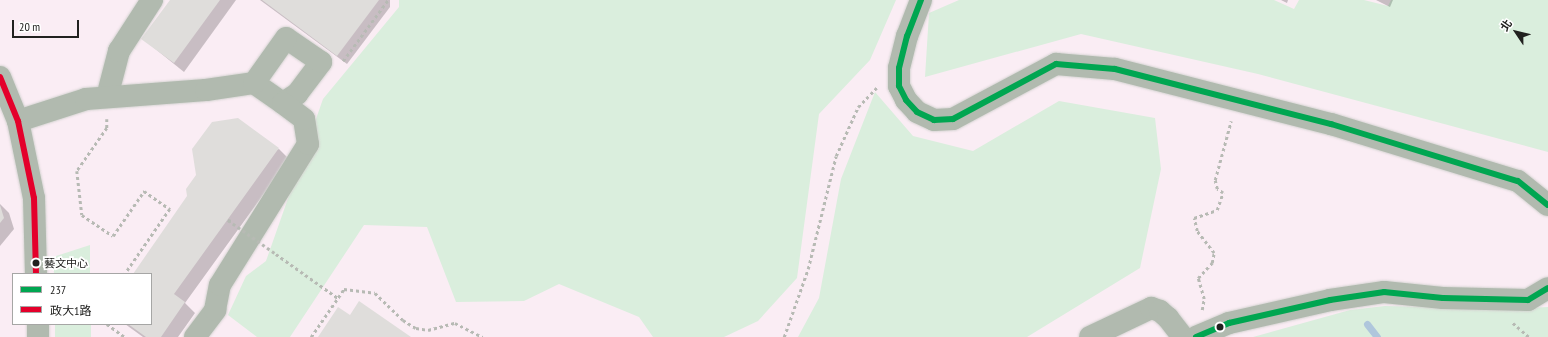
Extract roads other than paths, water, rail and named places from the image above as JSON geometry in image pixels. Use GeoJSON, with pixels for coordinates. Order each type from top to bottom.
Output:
{"type":"FeatureCollection","features":[{"type":"Feature","properties":{"kind":"lane"},"geometry":{"type":"LineString","coordinates":[[107,96],[119,51],[152,0]]}},
{"type":"Feature","properties":{"kind":"lane"},"geometry":{"type":"LineString","coordinates":[[921,0],[907,36],[899,68],[899,86],[906,100],[917,112],[934,120],[953,119],[1056,64],[1115,69],[1331,124],[1518,181],[1548,205]]}},
{"type":"Feature","properties":{"kind":"lane"},"geometry":{"type":"LineString","coordinates":[[254,83],[286,38],[321,62],[297,94],[283,103]]}},
{"type":"Feature","properties":{"kind":"lane"},"geometry":{"type":"LineString","coordinates":[[0,77],[18,120],[34,198],[36,273]]}},
{"type":"Feature","properties":{"kind":"lane"},"geometry":{"type":"LineString","coordinates":[[18,120],[86,99],[107,96],[206,90],[254,83],[304,118],[308,144],[220,284],[215,310],[194,337]]}},
{"type":"Feature","properties":{"kind":"lane"},"geometry":{"type":"LineString","coordinates":[[1196,337],[1229,323],[1330,300],[1384,292],[1442,298],[1528,300],[1548,288]]}},
{"type":"Feature","properties":{"kind":"lane"},"geometry":{"type":"LineString","coordinates":[[1090,337],[1151,308],[1160,311],[1168,318],[1183,337]]}},
{"type":"Feature","properties":{"kind":"lane"},"geometry":{"type":"LineString","coordinates":[[38,325],[38,337]]}},
{"type":"Feature","properties":{"kind":"waterway"},"geometry":{"type":"LineString","coordinates":[[1367,324],[1377,337]]}},
{"type":"Feature","properties":{"kind":"place","name":"藝文中心"},"geometry":{"type":"Point","coordinates":[36,263]}}]}
